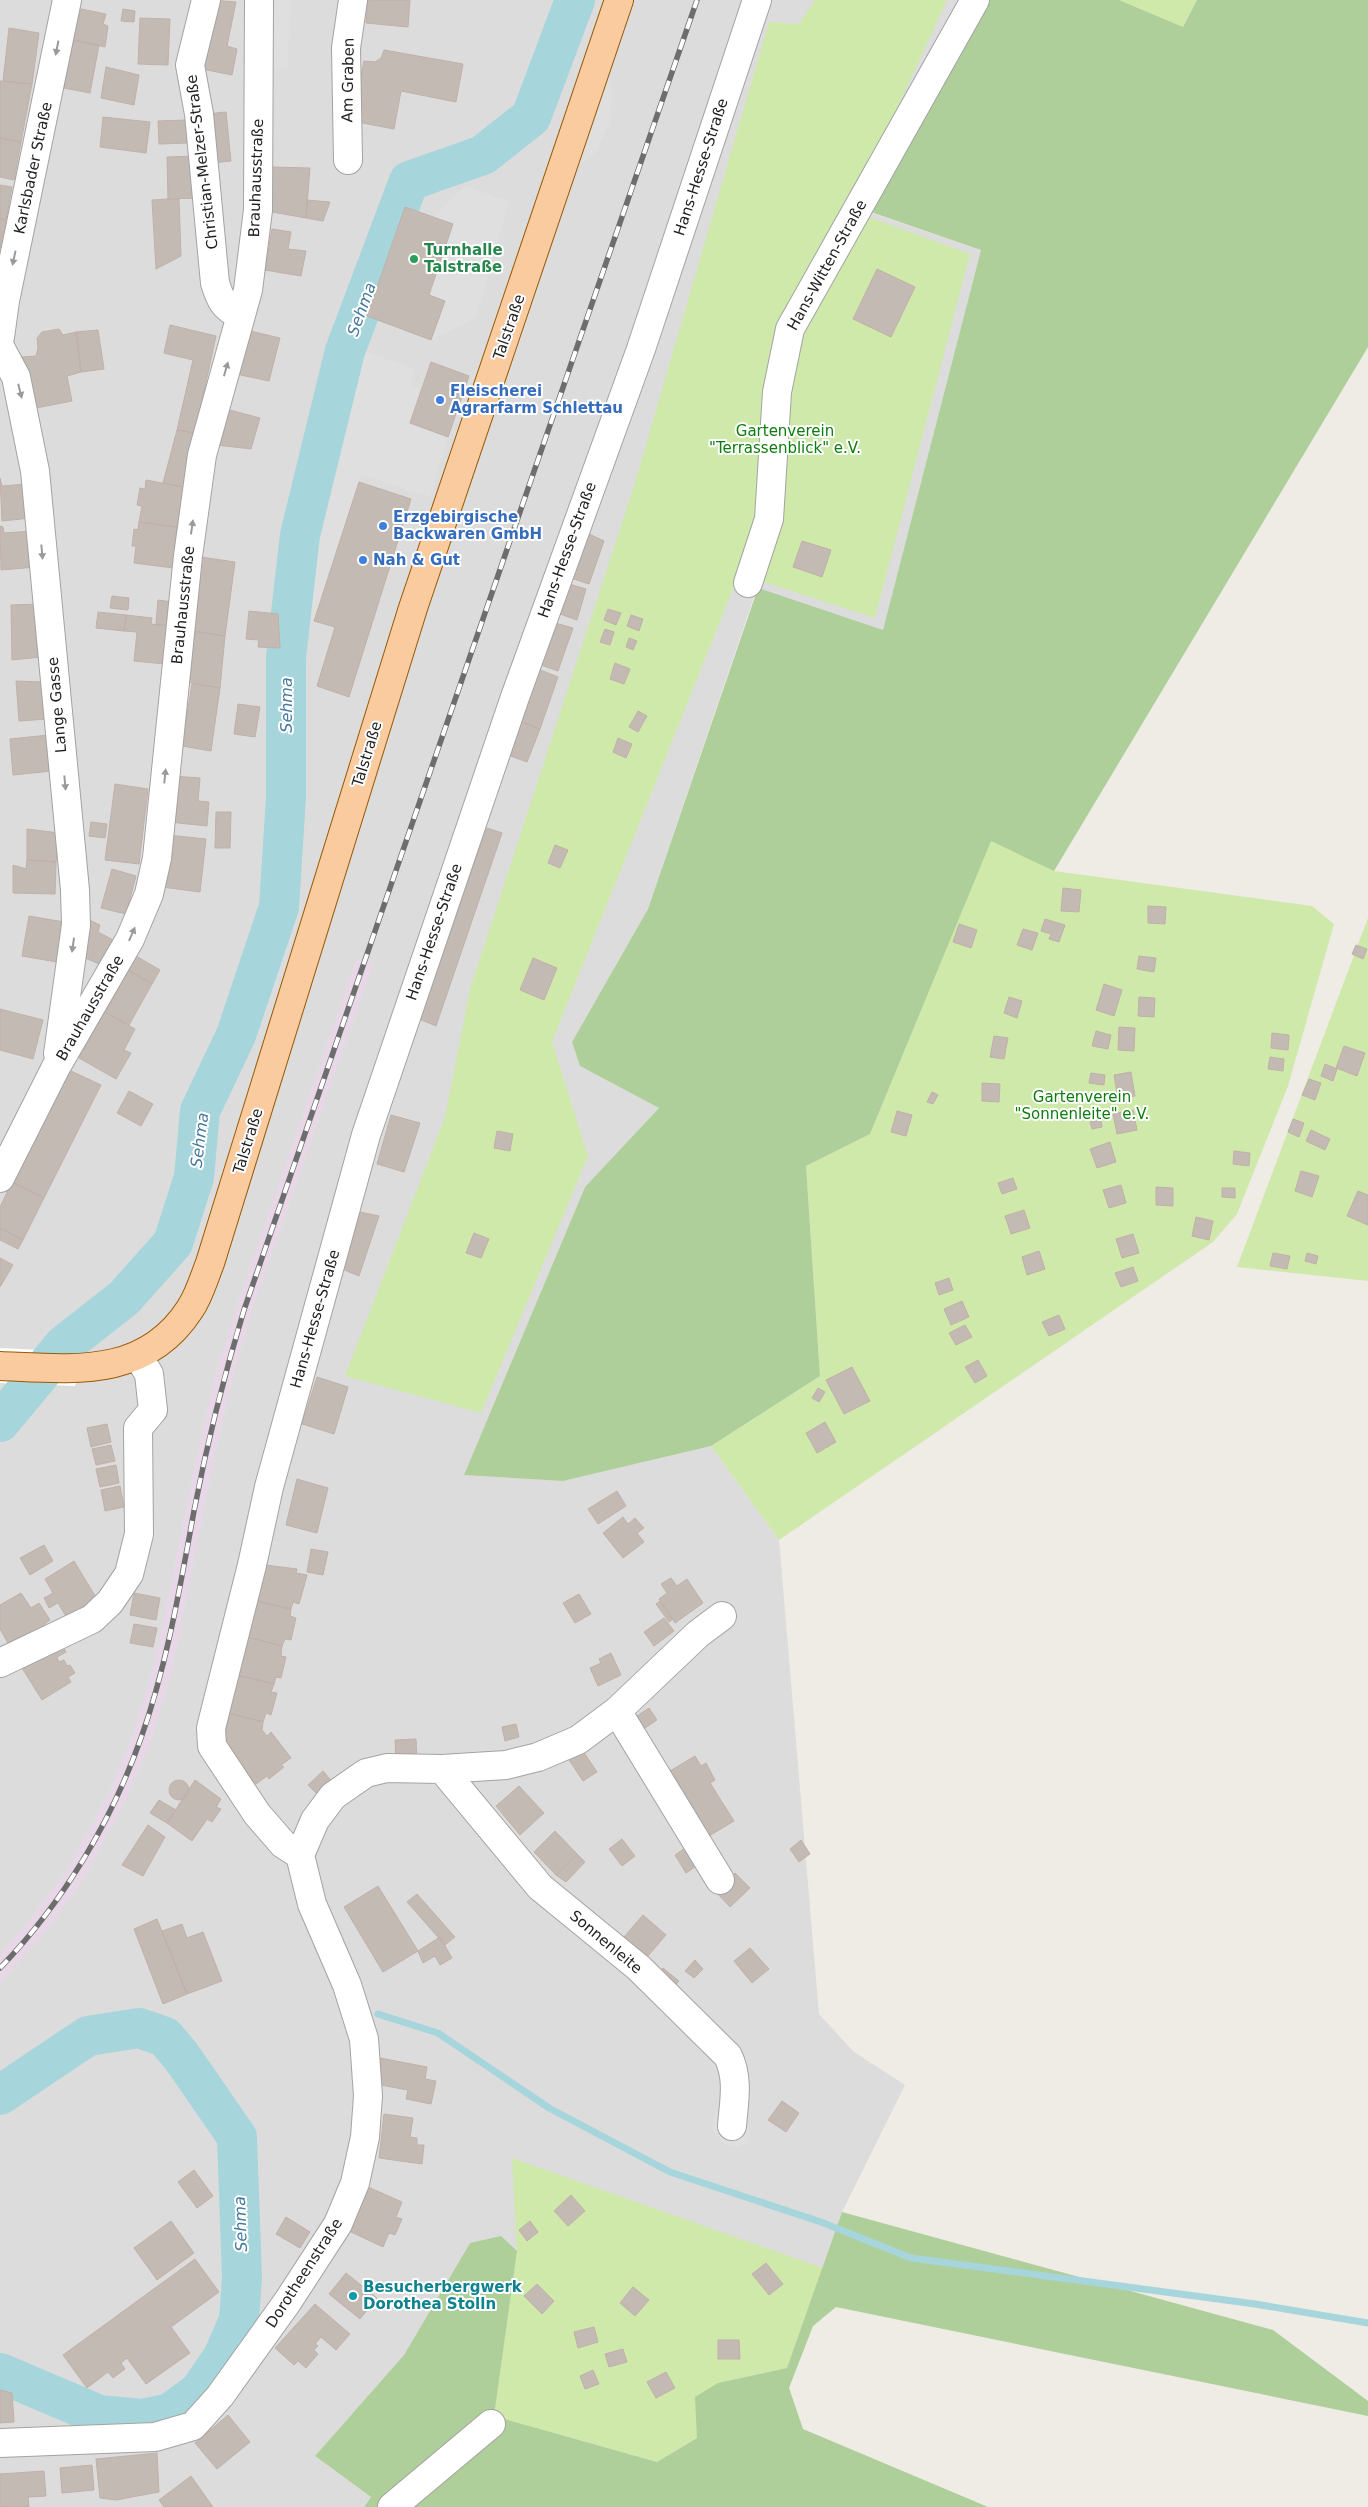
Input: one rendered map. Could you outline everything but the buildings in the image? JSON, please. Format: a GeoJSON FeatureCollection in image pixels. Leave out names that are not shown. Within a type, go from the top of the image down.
{"type":"FeatureCollection","features":[{"type":"Feature","properties":{"kind":"main road","name":"Talstraße"},"geometry":{"type":"LineString","coordinates":[[0,1366],[79,1370],[104,1366],[138,1356],[154,1348],[177,1328],[192,1308],[210,1263],[413,608],[620,0]]}},
{"type":"Feature","properties":{"kind":"street","name":"Karlsbader Straße"},"geometry":{"type":"LineString","coordinates":[[0,337],[3,301],[67,0]]}},
{"type":"Feature","properties":{"kind":"street","name":"Christian-Melzer-Straße"},"geometry":{"type":"LineString","coordinates":[[206,0],[190,64],[200,124],[215,283],[220,299],[230,311],[241,315]]}},
{"type":"Feature","properties":{"kind":"street","name":"Brauhausstraße"},"geometry":{"type":"LineString","coordinates":[[0,1178],[56,1067],[130,940],[148,894],[157,858],[188,556],[202,455],[248,290],[258,210],[259,0]]}},
{"type":"Feature","properties":{"kind":"street","name":"Am Graben"},"geometry":{"type":"LineString","coordinates":[[348,160],[346,48],[353,0]]}},
{"type":"Feature","properties":{"kind":"street","name":"Hans-Hesse-Straße"},"geometry":{"type":"LineString","coordinates":[[300,1855],[283,1844],[258,1814],[212,1746],[211,1728],[252,1565],[269,1487],[364,1144],[403,1020],[515,697],[641,349],[757,0]]}},
{"type":"Feature","properties":{"kind":"street","name":"Hans-Witten-Straße"},"geometry":{"type":"LineString","coordinates":[[748,583],[769,519],[777,392],[790,329],[974,0]]}},
{"type":"Feature","properties":{"kind":"street","name":"Lange Gasse"},"geometry":{"type":"LineString","coordinates":[[0,347],[16,377],[35,471],[75,890],[76,925],[56,1067]]}},
{"type":"Feature","properties":{"kind":"street"},"geometry":{"type":"LineString","coordinates":[[0,1663],[92,1619],[110,1602],[129,1574],[139,1534],[138,1428],[153,1410],[149,1374],[138,1356]]}},
{"type":"Feature","properties":{"kind":"street"},"geometry":{"type":"LineString","coordinates":[[300,1855],[315,1820],[333,1796],[355,1779],[366,1773],[386,1768],[442,1769],[506,1765],[538,1757],[578,1740],[618,1711],[698,1634],[722,1616]]}},
{"type":"Feature","properties":{"kind":"street"},"geometry":{"type":"LineString","coordinates":[[618,1711],[720,1880]]}},
{"type":"Feature","properties":{"kind":"street","name":"Sonnenleite"},"geometry":{"type":"LineString","coordinates":[[442,1769],[540,1887],[639,1968],[728,2056],[734,2068],[736,2080],[732,2126]]}},
{"type":"Feature","properties":{"kind":"street","name":"Dorotheenstraße"},"geometry":{"type":"LineString","coordinates":[[0,2443],[154,2437],[194,2426],[220,2396],[288,2301],[338,2224],[355,2183],[365,2137],[368,2096],[364,2039],[347,1985],[312,1904],[300,1855]]}},
{"type":"Feature","properties":{"kind":"street"},"geometry":{"type":"LineString","coordinates":[[392,2507],[491,2424]]}},
{"type":"Feature","properties":{"kind":"shaded area"},"geometry":{"type":"Polygon","coordinates":[[[0,0],[981,0],[866,211],[981,250],[883,631],[757,588],[648,909],[572,1042],[580,1066],[659,1108],[585,1187],[464,1475],[563,1481],[711,1446],[779,1540],[819,2014],[854,2052],[905,2085],[842,2212],[787,2368],[718,2383],[697,2438],[494,2416],[517,2251],[470,2243],[404,2355],[315,2456],[371,2497],[364,2507],[0,2507],[0,0]]]}},
{"type":"Feature","properties":{"kind":"shaded area"},"geometry":{"type":"Polygon","coordinates":[[[272,0],[291,0],[287,69],[268,68],[272,0]]]}},
{"type":"Feature","properties":{"kind":"shaded area"},"geometry":{"type":"Polygon","coordinates":[[[609,77],[613,96],[609,124],[596,152],[579,165],[609,77]]]}},
{"type":"Feature","properties":{"kind":"shaded area"},"geometry":{"type":"Polygon","coordinates":[[[466,186],[509,202],[476,318],[431,340],[445,301],[429,295],[453,224],[433,217],[466,186]]]}},
{"type":"Feature","properties":{"kind":"shaded area"},"geometry":{"type":"Polygon","coordinates":[[[362,350],[415,369],[410,384],[420,388],[409,423],[448,438],[430,497],[361,475],[314,621],[298,614],[302,537],[327,454],[362,350]]]}},
{"type":"Feature","properties":{"kind":"shaded area"},"geometry":{"type":"Polygon","coordinates":[[[357,957],[373,963],[251,1314],[234,1373],[214,1458],[173,1666],[150,1744],[123,1805],[84,1878],[51,1924],[0,1983],[0,1955],[36,1912],[68,1869],[107,1797],[132,1737],[155,1662],[197,1454],[217,1369],[357,957]]]}},
{"type":"Feature","properties":{"kind":"shaded area"},"geometry":{"type":"Polygon","coordinates":[[[719,2108],[746,2117],[750,2132],[747,2143],[736,2147],[724,2144],[713,2129],[713,2118],[719,2108]]]}},
{"type":"Feature","properties":{"kind":"green space","name":"Gartenverein \"Terrassenblick\" e.V."},"geometry":{"type":"Polygon","coordinates":[[[815,0],[947,0],[850,210],[970,254],[875,618],[739,574],[552,1042],[588,1156],[481,1413],[345,1376],[445,1117],[470,989],[633,489],[769,22],[799,24],[815,0]]]}},
{"type":"Feature","properties":{"kind":"green space"},"geometry":{"type":"Polygon","coordinates":[[[981,0],[1119,0],[1183,27],[1197,0],[1368,0],[1368,347],[1054,871],[991,841],[870,1134],[806,1166],[820,1376],[711,1446],[563,1481],[464,1475],[585,1187],[659,1108],[580,1066],[572,1042],[648,909],[758,588],[883,630],[981,250],[865,210],[981,0]]]}},
{"type":"Feature","properties":{"kind":"green space"},"geometry":{"type":"Polygon","coordinates":[[[1119,0],[1197,0],[1183,27],[1119,0]]]}},
{"type":"Feature","properties":{"kind":"green space","name":"Gartenverein \"Sonnenleite\" e.V."},"geometry":{"type":"Polygon","coordinates":[[[991,840],[1054,871],[1312,906],[1334,924],[1288,1086],[1237,1214],[1213,1242],[779,1540],[711,1446],[820,1376],[806,1166],[870,1134],[991,840]]]}},
{"type":"Feature","properties":{"kind":"green space"},"geometry":{"type":"Polygon","coordinates":[[[1368,918],[1368,1281],[1237,1267],[1368,918]]]}},
{"type":"Feature","properties":{"kind":"green space"},"geometry":{"type":"Polygon","coordinates":[[[512,2158],[823,2268],[787,2368],[718,2383],[697,2438],[657,2462],[494,2416],[517,2251],[512,2158]]]}},
{"type":"Feature","properties":{"kind":"green space"},"geometry":{"type":"Polygon","coordinates":[[[842,2212],[1273,2330],[1368,2401],[1368,2416],[836,2307],[813,2326],[789,2388],[803,2429],[988,2507],[364,2507],[371,2497],[315,2456],[404,2355],[470,2243],[501,2236],[517,2251],[494,2416],[657,2462],[697,2438],[695,2397],[718,2383],[787,2368],[842,2212]]]}},
{"type":"Feature","properties":{"kind":"pier"},"geometry":{"type":"Polygon","coordinates":[[[0,1348],[83,1352],[75,1386],[0,1383],[0,1348]]]}},
{"type":"Feature","properties":{"kind":"waterway","name":"Sehma"},"geometry":{"type":"LineString","coordinates":[[0,1422],[64,1345],[124,1298],[173,1243],[194,1177],[200,1111],[236,1035],[279,907],[286,797],[286,657],[300,535],[345,351],[409,181],[483,155],[531,117],[575,0]]}},
{"type":"Feature","properties":{"kind":"waterway"},"geometry":{"type":"LineString","coordinates":[[378,2014],[438,2033],[549,2108],[670,2172],[821,2222],[911,2258],[1255,2304],[1368,2323]]}},
{"type":"Feature","properties":{"kind":"waterway","name":"Sehma"},"geometry":{"type":"LineString","coordinates":[[0,2095],[88,2036],[139,2028],[165,2037],[181,2056],[237,2137],[242,2277],[239,2320],[223,2357],[199,2392],[170,2413],[142,2419],[99,2415],[0,2373]]}},
{"type":"Feature","properties":{"kind":"railway"},"geometry":{"type":"LineString","coordinates":[[0,1968],[44,1917],[82,1861],[115,1801],[141,1738],[166,1654],[204,1460],[244,1310],[697,0]]}},
{"type":"Feature","properties":{"kind":"place","name":"Turnhalle Talstraße"},"geometry":{"type":"Point","coordinates":[414,259]}},
{"type":"Feature","properties":{"kind":"place","name":"Fleischerei Agrarfarm Schlettau"},"geometry":{"type":"Point","coordinates":[440,400]}},
{"type":"Feature","properties":{"kind":"place","name":"Erzgebirgische Backwaren GmbH"},"geometry":{"type":"Point","coordinates":[383,526]}},
{"type":"Feature","properties":{"kind":"place","name":"Nah & Gut"},"geometry":{"type":"Point","coordinates":[363,560]}},
{"type":"Feature","properties":{"kind":"place","name":"Besucherbergwerk Dorothea Stolln"},"geometry":{"type":"Point","coordinates":[353,2296]}}]}
